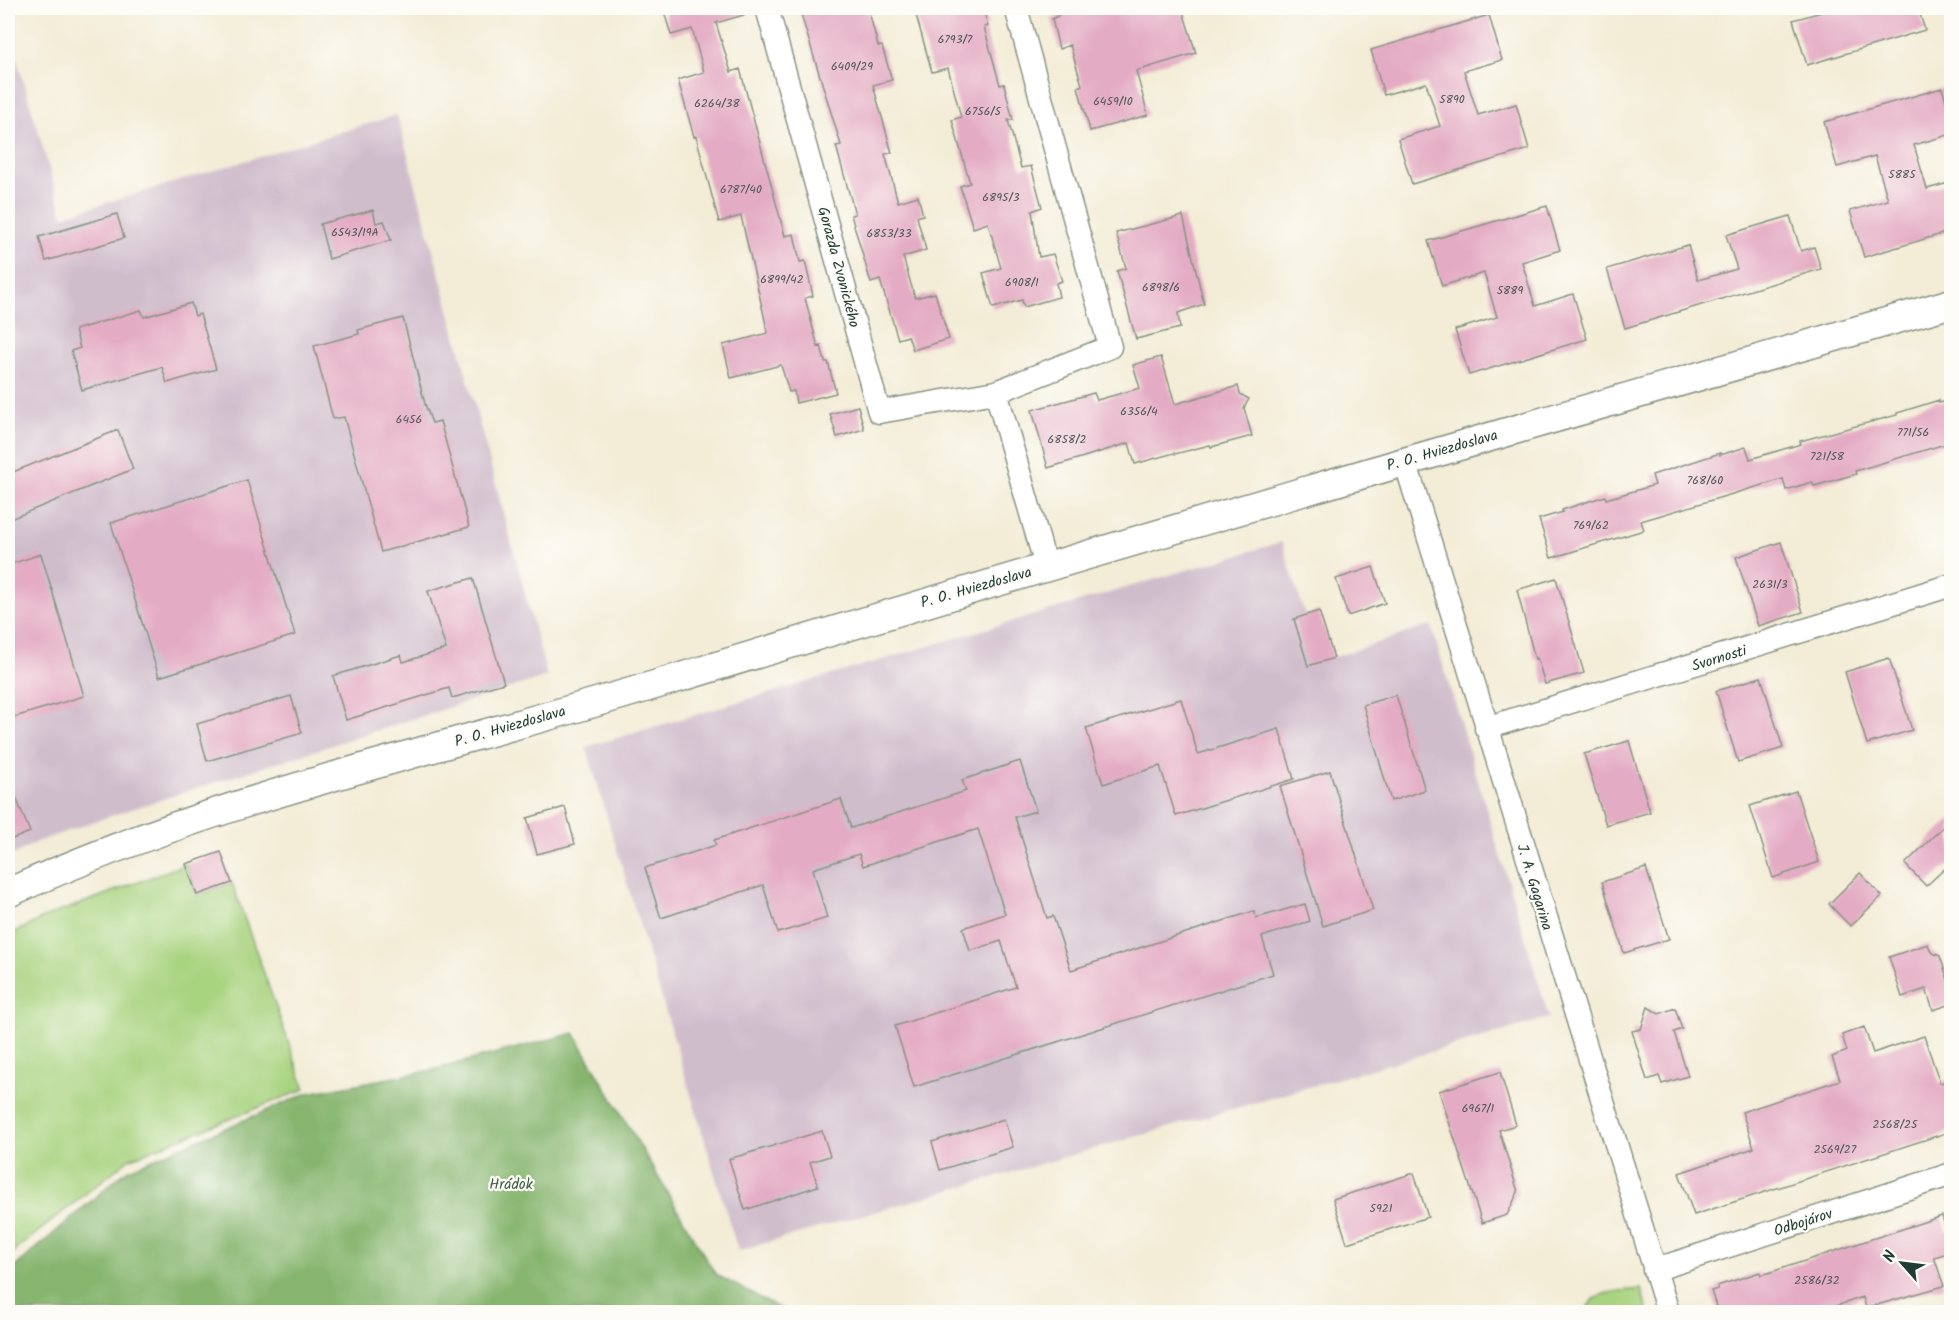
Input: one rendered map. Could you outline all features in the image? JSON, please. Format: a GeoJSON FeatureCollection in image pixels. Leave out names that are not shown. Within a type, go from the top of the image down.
{"type":"FeatureCollection","features":[{"type":"Feature","properties":{"kind":"street","name":"Gorazda Zvonického"},"geometry":{"type":"LineString","coordinates":[[767,8],[879,412],[996,392],[1110,347],[1016,8]]}},
{"type":"Feature","properties":{"kind":"street","name":"P. O. Hviezdoslava"},"geometry":{"type":"LineString","coordinates":[[8,893],[106,851],[279,793],[615,697],[1405,460],[1952,303]]}},
{"type":"Feature","properties":{"kind":"street"},"geometry":{"type":"LineString","coordinates":[[996,392],[1046,566]]}},
{"type":"Feature","properties":{"kind":"street","name":"J. A. Gagarina"},"geometry":{"type":"LineString","coordinates":[[1405,460],[1668,1312]]}},
{"type":"Feature","properties":{"kind":"street","name":"Svornosti"},"geometry":{"type":"LineString","coordinates":[[1486,728],[1952,585]]}},
{"type":"Feature","properties":{"kind":"street","name":"Odbojárov"},"geometry":{"type":"LineString","coordinates":[[1654,1270],[1952,1174]]}},
{"type":"Feature","properties":{"kind":"shaded area"},"geometry":{"type":"Polygon","coordinates":[[[8,29],[63,216],[397,115],[547,676],[107,817],[36,842],[8,858],[8,29]]]}},
{"type":"Feature","properties":{"kind":"shaded area"},"geometry":{"type":"Polygon","coordinates":[[[1282,542],[1305,615],[1293,619],[1308,666],[1431,625],[1549,1018],[738,1251],[586,747],[1282,542]]]}},
{"type":"Feature","properties":{"kind":"green space"},"geometry":{"type":"Polygon","coordinates":[[[186,864],[197,895],[232,883],[305,1089],[129,1159],[8,1256],[8,936],[43,918],[186,864]]]}},
{"type":"Feature","properties":{"kind":"green space","name":"Hrádok"},"geometry":{"type":"Polygon","coordinates":[[[574,1033],[715,1274],[786,1312],[8,1312],[8,1273],[127,1170],[308,1093],[433,1070],[574,1033]]]}},
{"type":"Feature","properties":{"kind":"green space"},"geometry":{"type":"Polygon","coordinates":[[[1641,1289],[1648,1312],[1586,1312],[1594,1299],[1601,1295],[1641,1289]]]}},
{"type":"Feature","properties":{"kind":"building"},"geometry":{"type":"Polygon","coordinates":[[[663,8],[746,8],[747,14],[716,23],[731,72],[740,69],[785,236],[794,234],[800,262],[805,261],[813,296],[805,298],[818,347],[821,346],[825,362],[828,362],[836,393],[796,403],[794,391],[789,392],[781,365],[731,378],[723,345],[768,333],[741,216],[719,222],[678,80],[704,72],[692,29],[671,35],[663,8]]]}},
{"type":"Feature","properties":{"kind":"building"},"geometry":{"type":"Polygon","coordinates":[[[799,8],[868,8],[878,46],[882,46],[892,80],[873,85],[892,153],[885,154],[898,202],[918,196],[923,215],[917,217],[926,250],[903,257],[915,298],[935,293],[949,339],[913,350],[908,336],[898,339],[880,280],[871,283],[851,215],[855,214],[836,146],[841,145],[799,8]]]}},
{"type":"Feature","properties":{"kind":"building"},"geometry":{"type":"Polygon","coordinates":[[[943,8],[983,8],[988,26],[984,27],[1000,85],[1004,84],[1013,120],[1008,120],[1021,168],[1031,166],[1042,207],[1032,211],[1039,257],[1053,254],[1062,281],[1056,283],[1059,297],[1024,307],[1022,300],[993,308],[983,273],[1001,268],[988,223],[973,228],[960,186],[970,183],[952,120],[961,117],[948,68],[932,72],[916,15],[943,8]]]}},
{"type":"Feature","properties":{"kind":"building"},"geometry":{"type":"Polygon","coordinates":[[[1055,8],[1182,8],[1196,53],[1136,71],[1148,115],[1090,131],[1078,87],[1082,85],[1070,45],[1059,49],[1052,19],[1058,16],[1055,8]]]}},
{"type":"Feature","properties":{"kind":"building"},"geometry":{"type":"Polygon","coordinates":[[[1836,8],[1918,8],[1925,30],[1807,65],[1793,20],[1836,8]]]}},
{"type":"Feature","properties":{"kind":"building"},"geometry":{"type":"Polygon","coordinates":[[[1489,15],[1502,60],[1464,71],[1478,115],[1516,104],[1529,149],[1412,184],[1398,139],[1440,126],[1426,83],[1384,95],[1371,50],[1489,15]]]}},
{"type":"Feature","properties":{"kind":"building"},"geometry":{"type":"Polygon","coordinates":[[[1942,88],[1952,120],[1952,134],[1914,145],[1927,189],[1952,182],[1952,231],[1864,257],[1850,211],[1888,200],[1875,156],[1837,167],[1824,122],[1942,88]]]}},
{"type":"Feature","properties":{"kind":"building"},"geometry":{"type":"Polygon","coordinates":[[[1547,206],[1560,250],[1522,262],[1535,306],[1573,294],[1587,339],[1469,375],[1455,330],[1497,317],[1484,273],[1442,286],[1428,241],[1547,206]]]}},
{"type":"Feature","properties":{"kind":"building"},"geometry":{"type":"Polygon","coordinates":[[[373,210],[376,223],[384,221],[391,240],[329,259],[320,224],[373,210]]]}},
{"type":"Feature","properties":{"kind":"building"},"geometry":{"type":"Polygon","coordinates":[[[117,214],[124,238],[46,261],[39,237],[117,214]]]}},
{"type":"Feature","properties":{"kind":"building"},"geometry":{"type":"Polygon","coordinates":[[[1183,216],[1204,304],[1178,313],[1180,328],[1136,339],[1117,271],[1126,268],[1116,233],[1183,216]]]}},
{"type":"Feature","properties":{"kind":"building"},"geometry":{"type":"Polygon","coordinates":[[[1790,216],[1801,251],[1814,247],[1821,269],[1625,328],[1607,269],[1688,245],[1698,280],[1737,269],[1726,235],[1790,216]]]}},
{"type":"Feature","properties":{"kind":"building"},"geometry":{"type":"Polygon","coordinates":[[[191,303],[195,316],[200,314],[216,369],[167,383],[162,367],[82,390],[71,351],[80,348],[75,330],[141,310],[144,317],[191,303]]]}},
{"type":"Feature","properties":{"kind":"building"},"geometry":{"type":"Polygon","coordinates":[[[403,318],[425,404],[432,423],[440,421],[469,527],[381,552],[344,417],[333,419],[314,346],[359,334],[358,330],[403,318]]]}},
{"type":"Feature","properties":{"kind":"building"},"geometry":{"type":"Polygon","coordinates":[[[1161,357],[1175,404],[1238,386],[1240,394],[1249,399],[1244,408],[1252,436],[1135,464],[1129,443],[1048,468],[1032,410],[1094,393],[1097,400],[1140,388],[1133,365],[1161,357]]]}},
{"type":"Feature","properties":{"kind":"building"},"geometry":{"type":"Polygon","coordinates":[[[1952,399],[1952,442],[1855,471],[1856,474],[1814,486],[1812,482],[1786,490],[1783,479],[1641,521],[1644,530],[1551,558],[1539,519],[1605,496],[1606,499],[1655,485],[1652,475],[1720,453],[1720,455],[1746,447],[1750,459],[1801,444],[1800,441],[1897,415],[1897,413],[1939,400],[1939,403],[1952,399]]]}},
{"type":"Feature","properties":{"kind":"building"},"geometry":{"type":"Polygon","coordinates":[[[858,406],[864,429],[837,437],[830,414],[858,406]]]}},
{"type":"Feature","properties":{"kind":"building"},"geometry":{"type":"Polygon","coordinates":[[[118,430],[133,469],[8,520],[8,474],[118,430]]]}},
{"type":"Feature","properties":{"kind":"building"},"geometry":{"type":"Polygon","coordinates":[[[247,480],[295,635],[159,677],[111,523],[247,480]]]}},
{"type":"Feature","properties":{"kind":"building"},"geometry":{"type":"Polygon","coordinates":[[[1781,542],[1803,612],[1758,626],[1736,557],[1781,542]]]}},
{"type":"Feature","properties":{"kind":"building"},"geometry":{"type":"Polygon","coordinates":[[[41,554],[84,696],[8,719],[8,565],[41,554]]]}},
{"type":"Feature","properties":{"kind":"building"},"geometry":{"type":"Polygon","coordinates":[[[1373,567],[1385,603],[1348,616],[1336,579],[1373,567]]]}},
{"type":"Feature","properties":{"kind":"building"},"geometry":{"type":"Polygon","coordinates":[[[473,578],[504,683],[452,698],[449,688],[346,720],[333,676],[401,655],[403,662],[446,649],[428,591],[473,578]]]}},
{"type":"Feature","properties":{"kind":"building"},"geometry":{"type":"Polygon","coordinates":[[[1556,578],[1584,673],[1545,684],[1537,658],[1535,659],[1517,590],[1556,578]]]}},
{"type":"Feature","properties":{"kind":"building"},"geometry":{"type":"Polygon","coordinates":[[[1319,611],[1334,658],[1308,666],[1294,619],[1319,611]]]}},
{"type":"Feature","properties":{"kind":"building"},"geometry":{"type":"Polygon","coordinates":[[[1889,658],[1912,730],[1867,744],[1845,672],[1889,658]]]}},
{"type":"Feature","properties":{"kind":"building"},"geometry":{"type":"Polygon","coordinates":[[[1761,677],[1783,748],[1738,762],[1716,691],[1761,677]]]}},
{"type":"Feature","properties":{"kind":"building"},"geometry":{"type":"Polygon","coordinates":[[[1396,695],[1425,790],[1391,801],[1363,705],[1396,695]]]}},
{"type":"Feature","properties":{"kind":"building"},"geometry":{"type":"Polygon","coordinates":[[[291,696],[302,733],[207,761],[197,724],[291,696]]]}},
{"type":"Feature","properties":{"kind":"building"},"geometry":{"type":"Polygon","coordinates":[[[1181,699],[1198,754],[1279,729],[1294,779],[1176,816],[1160,766],[1103,784],[1086,728],[1181,699]]]}},
{"type":"Feature","properties":{"kind":"building"},"geometry":{"type":"Polygon","coordinates":[[[1629,741],[1650,812],[1606,825],[1584,754],[1629,741]]]}},
{"type":"Feature","properties":{"kind":"building"},"geometry":{"type":"Polygon","coordinates":[[[1020,761],[1036,811],[1015,817],[1047,918],[1053,916],[1071,970],[1254,911],[1256,918],[1305,904],[1310,921],[1262,937],[1273,974],[914,1087],[895,1026],[1016,987],[1001,941],[970,951],[963,928],[1005,914],[978,829],[863,866],[859,854],[813,869],[827,918],[778,933],[763,885],[661,918],[645,868],[716,845],[714,840],[841,799],[851,828],[966,791],[962,780],[1020,761]]]}},
{"type":"Feature","properties":{"kind":"building"},"geometry":{"type":"Polygon","coordinates":[[[1330,771],[1373,910],[1323,926],[1280,786],[1330,771]]]}},
{"type":"Feature","properties":{"kind":"building"},"geometry":{"type":"Polygon","coordinates":[[[8,778],[30,832],[8,841],[8,778]]]}},
{"type":"Feature","properties":{"kind":"building"},"geometry":{"type":"Polygon","coordinates":[[[1796,791],[1819,862],[1773,878],[1750,806],[1796,791]]]}},
{"type":"Feature","properties":{"kind":"building"},"geometry":{"type":"Polygon","coordinates":[[[565,807],[575,844],[537,854],[527,818],[565,807]]]}},
{"type":"Feature","properties":{"kind":"building"},"geometry":{"type":"Polygon","coordinates":[[[1952,818],[1952,862],[1926,886],[1905,864],[1952,818]]]}},
{"type":"Feature","properties":{"kind":"building"},"geometry":{"type":"Polygon","coordinates":[[[221,852],[232,883],[197,895],[186,864],[221,852]]]}},
{"type":"Feature","properties":{"kind":"building"},"geometry":{"type":"Polygon","coordinates":[[[1646,868],[1669,939],[1624,953],[1602,882],[1646,868]]]}},
{"type":"Feature","properties":{"kind":"building"},"geometry":{"type":"Polygon","coordinates":[[[1860,873],[1882,896],[1850,926],[1829,904],[1860,873]]]}},
{"type":"Feature","properties":{"kind":"building"},"geometry":{"type":"Polygon","coordinates":[[[1928,944],[1931,952],[1940,956],[1952,992],[1952,1004],[1933,1010],[1926,989],[1902,997],[1889,957],[1928,944]]]}},
{"type":"Feature","properties":{"kind":"building"},"geometry":{"type":"Polygon","coordinates":[[[1648,1007],[1659,1014],[1675,1008],[1682,1029],[1674,1032],[1688,1076],[1662,1084],[1659,1076],[1647,1080],[1632,1031],[1641,1029],[1648,1007]]]}},
{"type":"Feature","properties":{"kind":"building"},"geometry":{"type":"Polygon","coordinates":[[[1864,1027],[1873,1053],[1924,1036],[1940,1083],[1952,1079],[1952,1131],[1694,1215],[1679,1173],[1754,1148],[1742,1112],[1840,1080],[1832,1057],[1847,1051],[1842,1035],[1864,1027]]]}},
{"type":"Feature","properties":{"kind":"building"},"geometry":{"type":"Polygon","coordinates":[[[1500,1072],[1516,1125],[1499,1130],[1518,1192],[1507,1215],[1482,1223],[1439,1091],[1500,1072]]]}},
{"type":"Feature","properties":{"kind":"building"},"geometry":{"type":"Polygon","coordinates":[[[1004,1119],[1013,1147],[940,1170],[932,1142],[1004,1119]]]}},
{"type":"Feature","properties":{"kind":"building"},"geometry":{"type":"Polygon","coordinates":[[[822,1131],[830,1156],[810,1162],[818,1186],[745,1210],[729,1159],[822,1131]]]}},
{"type":"Feature","properties":{"kind":"building"},"geometry":{"type":"Polygon","coordinates":[[[1414,1173],[1428,1217],[1347,1243],[1333,1199],[1414,1173]]]}},
{"type":"Feature","properties":{"kind":"building"},"geometry":{"type":"Polygon","coordinates":[[[1942,1216],[1947,1232],[1952,1230],[1952,1252],[1934,1257],[1944,1286],[1866,1308],[1863,1297],[1818,1312],[1718,1312],[1711,1291],[1718,1289],[1717,1286],[1760,1272],[1761,1275],[1768,1273],[1942,1216]]]}}]}
